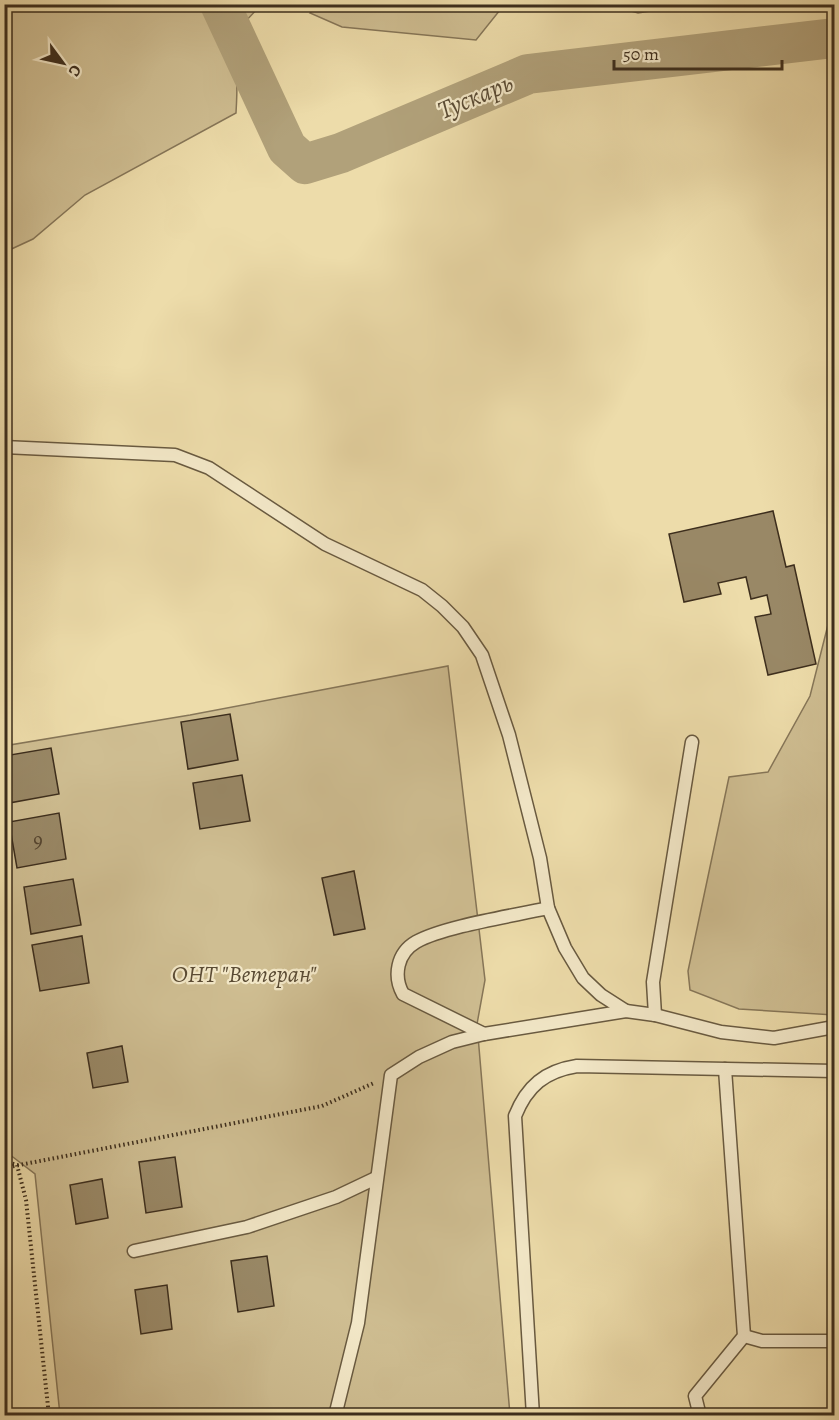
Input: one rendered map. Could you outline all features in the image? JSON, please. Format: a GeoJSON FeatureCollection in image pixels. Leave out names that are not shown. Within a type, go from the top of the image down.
{"type":"FeatureCollection","features":[{"type":"Feature","properties":{"kind":"lane"},"geometry":{"type":"LineString","coordinates":[[4,447],[175,455],[209,468],[325,544],[422,590],[442,606],[463,627],[482,655],[515,758],[540,858],[548,908],[565,948],[583,978],[600,996],[626,1011]]}},
{"type":"Feature","properties":{"kind":"lane"},"geometry":{"type":"LineString","coordinates":[[655,1015],[652,982],[692,742]]}},
{"type":"Feature","properties":{"kind":"lane"},"geometry":{"type":"LineString","coordinates":[[484,1034],[403,994],[396,983],[396,970],[404,954],[415,943],[437,934],[548,908]]}},
{"type":"Feature","properties":{"kind":"lane"},"geometry":{"type":"LineString","coordinates":[[335,1416],[358,1323],[376,1178],[392,1075],[419,1057],[452,1042],[484,1034],[626,1011],[655,1015],[721,1032],[774,1038],[834,1027]]}},
{"type":"Feature","properties":{"kind":"lane"},"geometry":{"type":"LineString","coordinates":[[533,1416],[515,1116],[523,1096],[538,1080],[557,1069],[577,1066],[834,1071]]}},
{"type":"Feature","properties":{"kind":"lane"},"geometry":{"type":"LineString","coordinates":[[699,1416],[695,1396],[744,1336],[725,1069]]}},
{"type":"Feature","properties":{"kind":"lane"},"geometry":{"type":"LineString","coordinates":[[134,1251],[247,1227],[336,1197],[376,1178]]}},
{"type":"Feature","properties":{"kind":"lane"},"geometry":{"type":"LineString","coordinates":[[744,1336],[762,1341],[834,1341]]}},
{"type":"Feature","properties":{"kind":"path"},"geometry":{"type":"LineString","coordinates":[[4,1168],[322,1106],[392,1075]]}},
{"type":"Feature","properties":{"kind":"path"},"geometry":{"type":"LineString","coordinates":[[4,1161],[17,1166]]}},
{"type":"Feature","properties":{"kind":"path"},"geometry":{"type":"LineString","coordinates":[[17,1166],[26,1200],[49,1416]]}},
{"type":"Feature","properties":{"kind":"green space"},"geometry":{"type":"Polygon","coordinates":[[[318,4],[504,5],[476,40],[342,27],[310,13],[318,4]]]}},
{"type":"Feature","properties":{"kind":"green space"},"geometry":{"type":"Polygon","coordinates":[[[4,5],[206,5],[224,32],[233,56],[237,81],[236,113],[85,195],[33,239],[5,252],[4,5]]]}},
{"type":"Feature","properties":{"kind":"green space"},"geometry":{"type":"Polygon","coordinates":[[[232,5],[261,5],[243,24],[232,5]]]}},
{"type":"Feature","properties":{"kind":"green space"},"geometry":{"type":"Polygon","coordinates":[[[611,5],[688,5],[638,13],[611,5]]]}},
{"type":"Feature","properties":{"kind":"green space"},"geometry":{"type":"Polygon","coordinates":[[[834,601],[834,1015],[739,1009],[690,990],[688,971],[729,777],[768,772],[810,696],[834,601]]]}},
{"type":"Feature","properties":{"kind":"green space","name":"ОНТ \"Ветеран\""},"geometry":{"type":"Polygon","coordinates":[[[448,666],[485,980],[477,1024],[510,1415],[60,1415],[35,1174],[5,1151],[4,746],[190,715],[448,666]]]}},
{"type":"Feature","properties":{"kind":"shaded area"},"geometry":{"type":"Polygon","coordinates":[[[206,5],[232,5],[243,24],[229,37],[206,5]]]}},
{"type":"Feature","properties":{"kind":"building"},"geometry":{"type":"Polygon","coordinates":[[[773,511],[786,567],[794,565],[816,664],[768,675],[755,617],[771,614],[767,595],[751,599],[746,577],[718,583],[721,594],[684,602],[669,534],[773,511]]]}},
{"type":"Feature","properties":{"kind":"building"},"geometry":{"type":"Polygon","coordinates":[[[230,714],[238,760],[188,769],[181,722],[230,714]]]}},
{"type":"Feature","properties":{"kind":"building"},"geometry":{"type":"Polygon","coordinates":[[[51,748],[59,794],[9,803],[4,756],[51,748]]]}},
{"type":"Feature","properties":{"kind":"building"},"geometry":{"type":"Polygon","coordinates":[[[242,775],[250,821],[200,829],[193,783],[242,775]]]}},
{"type":"Feature","properties":{"kind":"building"},"geometry":{"type":"Polygon","coordinates":[[[59,813],[66,859],[17,868],[9,822],[59,813]]]}},
{"type":"Feature","properties":{"kind":"building"},"geometry":{"type":"Polygon","coordinates":[[[354,871],[365,929],[334,935],[322,878],[354,871]]]}},
{"type":"Feature","properties":{"kind":"building"},"geometry":{"type":"Polygon","coordinates":[[[73,879],[81,925],[31,934],[24,887],[73,879]]]}},
{"type":"Feature","properties":{"kind":"building"},"geometry":{"type":"Polygon","coordinates":[[[82,936],[89,983],[40,991],[32,945],[82,936]]]}},
{"type":"Feature","properties":{"kind":"building"},"geometry":{"type":"Polygon","coordinates":[[[122,1046],[128,1082],[93,1088],[87,1053],[122,1046]]]}},
{"type":"Feature","properties":{"kind":"building"},"geometry":{"type":"Polygon","coordinates":[[[175,1157],[182,1207],[146,1213],[139,1162],[175,1157]]]}},
{"type":"Feature","properties":{"kind":"building"},"geometry":{"type":"Polygon","coordinates":[[[102,1179],[108,1218],[76,1224],[70,1185],[102,1179]]]}},
{"type":"Feature","properties":{"kind":"building"},"geometry":{"type":"Polygon","coordinates":[[[267,1256],[274,1306],[238,1312],[231,1261],[267,1256]]]}},
{"type":"Feature","properties":{"kind":"building"},"geometry":{"type":"Polygon","coordinates":[[[167,1285],[172,1329],[141,1334],[135,1290],[167,1285]]]}},
{"type":"Feature","properties":{"kind":"waterway","name":"Тускарь"},"geometry":{"type":"LineString","coordinates":[[220,4],[287,148],[305,164],[341,153],[528,74],[834,38]]}}]}
